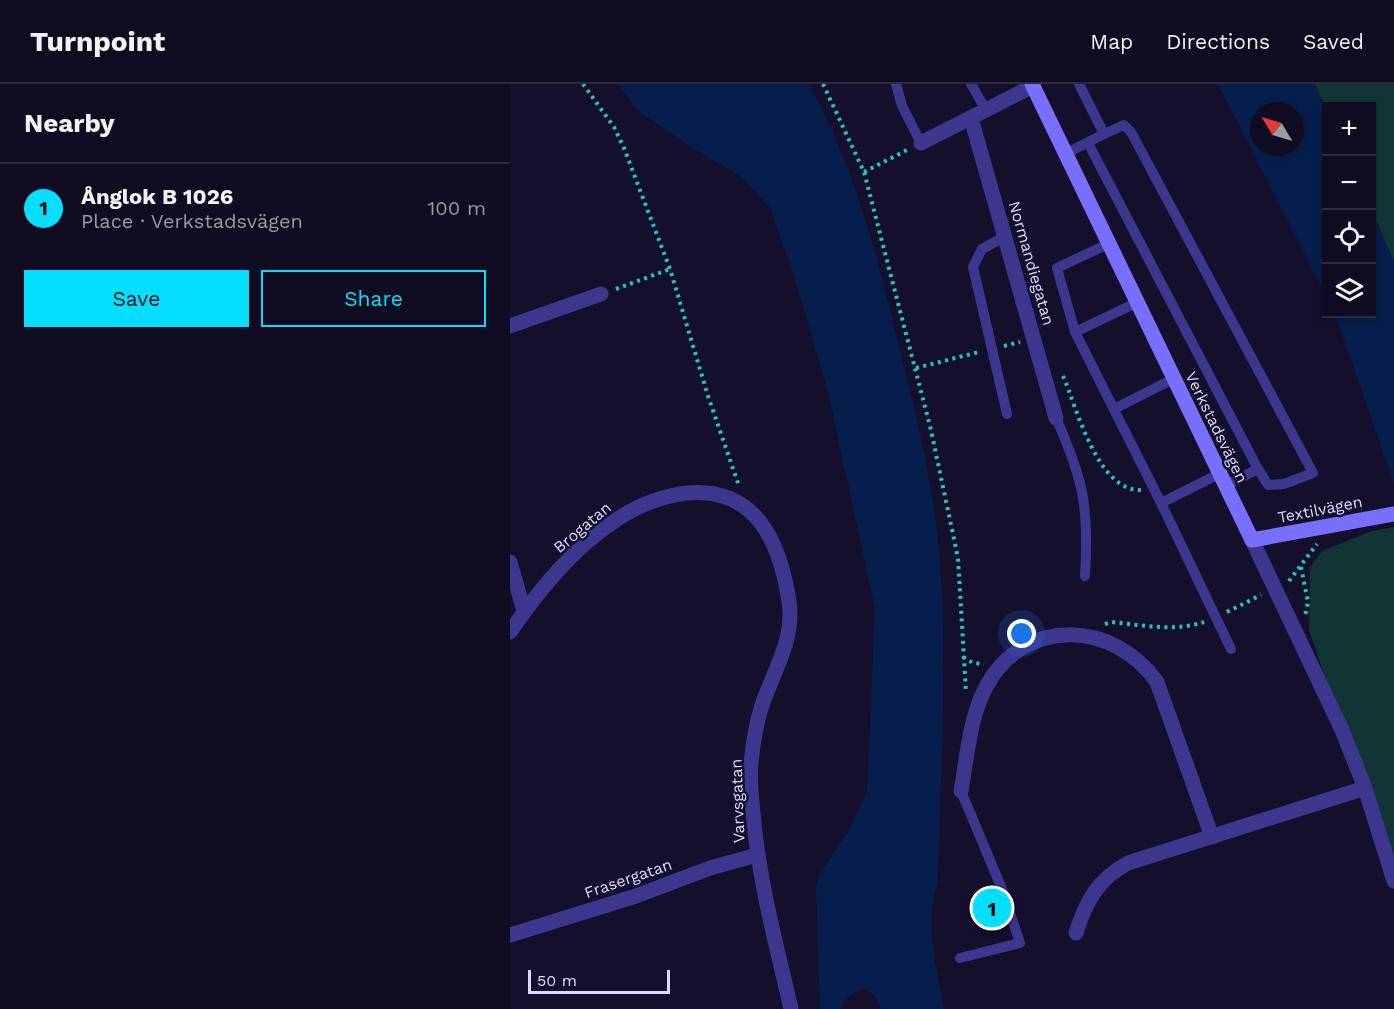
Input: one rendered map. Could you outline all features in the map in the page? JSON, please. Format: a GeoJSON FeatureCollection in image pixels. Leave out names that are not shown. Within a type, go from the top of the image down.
{"type":"FeatureCollection","features":[{"type":"Feature","properties":{"kind":"street"},"geometry":{"type":"LineString","coordinates":[[921,143],[1034,85]]}},
{"type":"Feature","properties":{"kind":"street","name":"Verkstadsvägen"},"geometry":{"type":"LineString","coordinates":[[1034,85],[1342,730],[1365,788],[1394,881]]}},
{"type":"Feature","properties":{"kind":"street","name":"Normandiegatan"},"geometry":{"type":"LineString","coordinates":[[971,118],[1056,418]]}},
{"type":"Feature","properties":{"kind":"street"},"geometry":{"type":"LineString","coordinates":[[510,326],[601,294]]}},
{"type":"Feature","properties":{"kind":"street","name":"Brogatan"},"geometry":{"type":"LineString","coordinates":[[510,632],[524,611],[581,547],[631,511],[673,495],[694,493],[711,493],[739,501]]}},
{"type":"Feature","properties":{"kind":"street","name":"Varvsgatan"},"geometry":{"type":"LineString","coordinates":[[739,501],[768,532],[777,553],[791,619],[789,634],[762,705],[751,767],[757,855],[791,1009]]}},
{"type":"Feature","properties":{"kind":"street","name":"Textilvägen"},"geometry":{"type":"LineString","coordinates":[[1252,540],[1394,514]]}},
{"type":"Feature","properties":{"kind":"street"},"geometry":{"type":"LineString","coordinates":[[510,562],[524,611]]}},
{"type":"Feature","properties":{"kind":"street"},"geometry":{"type":"LineString","coordinates":[[961,791],[983,692],[996,672],[1022,648],[1053,636],[1089,636],[1109,641],[1128,651],[1143,664],[1157,682],[1212,837]]}},
{"type":"Feature","properties":{"kind":"street"},"geometry":{"type":"LineString","coordinates":[[1076,933],[1091,895],[1107,876],[1117,869],[1365,788]]}},
{"type":"Feature","properties":{"kind":"street","name":"Frasergatan"},"geometry":{"type":"LineString","coordinates":[[510,935],[636,896],[710,868],[757,855]]}},
{"type":"Feature","properties":{"kind":"lane"},"geometry":{"type":"LineString","coordinates":[[896,84],[902,106],[921,143]]}},
{"type":"Feature","properties":{"kind":"lane"},"geometry":{"type":"LineString","coordinates":[[971,84],[986,110]]}},
{"type":"Feature","properties":{"kind":"lane"},"geometry":{"type":"LineString","coordinates":[[1078,84],[1104,134]]}},
{"type":"Feature","properties":{"kind":"lane"},"geometry":{"type":"LineString","coordinates":[[1065,154],[1124,124],[1131,132],[1313,473],[1284,484],[1268,485],[1088,143]]}},
{"type":"Feature","properties":{"kind":"lane"},"geometry":{"type":"LineString","coordinates":[[1005,236],[982,249],[973,267],[1007,414]]}},
{"type":"Feature","properties":{"kind":"lane"},"geometry":{"type":"LineString","coordinates":[[1108,244],[1057,268],[1075,332],[1153,486],[1231,649]]}},
{"type":"Feature","properties":{"kind":"lane"},"geometry":{"type":"LineString","coordinates":[[1075,332],[1137,303]]}},
{"type":"Feature","properties":{"kind":"lane"},"geometry":{"type":"LineString","coordinates":[[1114,409],[1173,379]]}},
{"type":"Feature","properties":{"kind":"lane"},"geometry":{"type":"LineString","coordinates":[[1056,418],[1079,473],[1086,500],[1088,528],[1085,576]]}},
{"type":"Feature","properties":{"kind":"lane"},"geometry":{"type":"LineString","coordinates":[[1161,503],[1258,469]]}},
{"type":"Feature","properties":{"kind":"lane"},"geometry":{"type":"LineString","coordinates":[[960,958],[1020,943],[1002,889],[961,791]]}},
{"type":"Feature","properties":{"kind":"path"},"geometry":{"type":"LineString","coordinates":[[583,84],[614,127],[624,148],[670,269],[708,396],[734,467],[739,501]]}},
{"type":"Feature","properties":{"kind":"path"},"geometry":{"type":"LineString","coordinates":[[823,84],[864,172],[916,368],[958,558],[963,605],[963,676],[968,698],[977,713]]}},
{"type":"Feature","properties":{"kind":"path"},"geometry":{"type":"LineString","coordinates":[[864,172],[921,143]]}},
{"type":"Feature","properties":{"kind":"path"},"geometry":{"type":"LineString","coordinates":[[601,294],[670,269]]}},
{"type":"Feature","properties":{"kind":"path"},"geometry":{"type":"LineString","coordinates":[[916,368],[1035,338]]}},
{"type":"Feature","properties":{"kind":"path"},"geometry":{"type":"LineString","coordinates":[[1062,373],[1080,423],[1100,462],[1116,479],[1130,489],[1143,490],[1153,486]]}},
{"type":"Feature","properties":{"kind":"path"},"geometry":{"type":"LineString","coordinates":[[1299,641],[1308,602],[1301,567]]}},
{"type":"Feature","properties":{"kind":"path"},"geometry":{"type":"LineString","coordinates":[[1089,636],[1096,627],[1111,622],[1180,627],[1216,617]]}},
{"type":"Feature","properties":{"kind":"green space"},"geometry":{"type":"Polygon","coordinates":[[[1315,84],[1394,84],[1394,262],[1376,220],[1376,102],[1323,102],[1315,84]]]}},
{"type":"Feature","properties":{"kind":"green space"},"geometry":{"type":"Polygon","coordinates":[[[1394,527],[1394,879],[1309,630],[1310,568],[1322,551],[1372,531],[1394,527]]]}},
{"type":"Feature","properties":{"kind":"water"},"geometry":{"type":"Polygon","coordinates":[[[618,84],[809,84],[826,116],[865,218],[915,413],[932,495],[939,550],[943,616],[942,730],[938,882],[931,929],[944,1009],[881,1009],[874,995],[865,989],[850,996],[841,1009],[820,1009],[816,884],[822,870],[850,828],[867,791],[875,609],[828,392],[792,269],[770,208],[742,177],[686,144],[637,110],[618,84]]]}},
{"type":"Feature","properties":{"kind":"water"},"geometry":{"type":"Polygon","coordinates":[[[1218,84],[1315,84],[1323,102],[1322,288],[1255,156],[1304,156],[1304,102],[1250,102],[1250,147],[1218,84]]]}},
{"type":"Feature","properties":{"kind":"water"},"geometry":{"type":"Polygon","coordinates":[[[1376,220],[1394,262],[1394,483],[1336,318],[1376,318],[1376,220]]]}},
{"type":"Feature","properties":{"kind":"place","name":"Ånglok B 1026"},"geometry":{"type":"Point","coordinates":[992,908]}}]}
